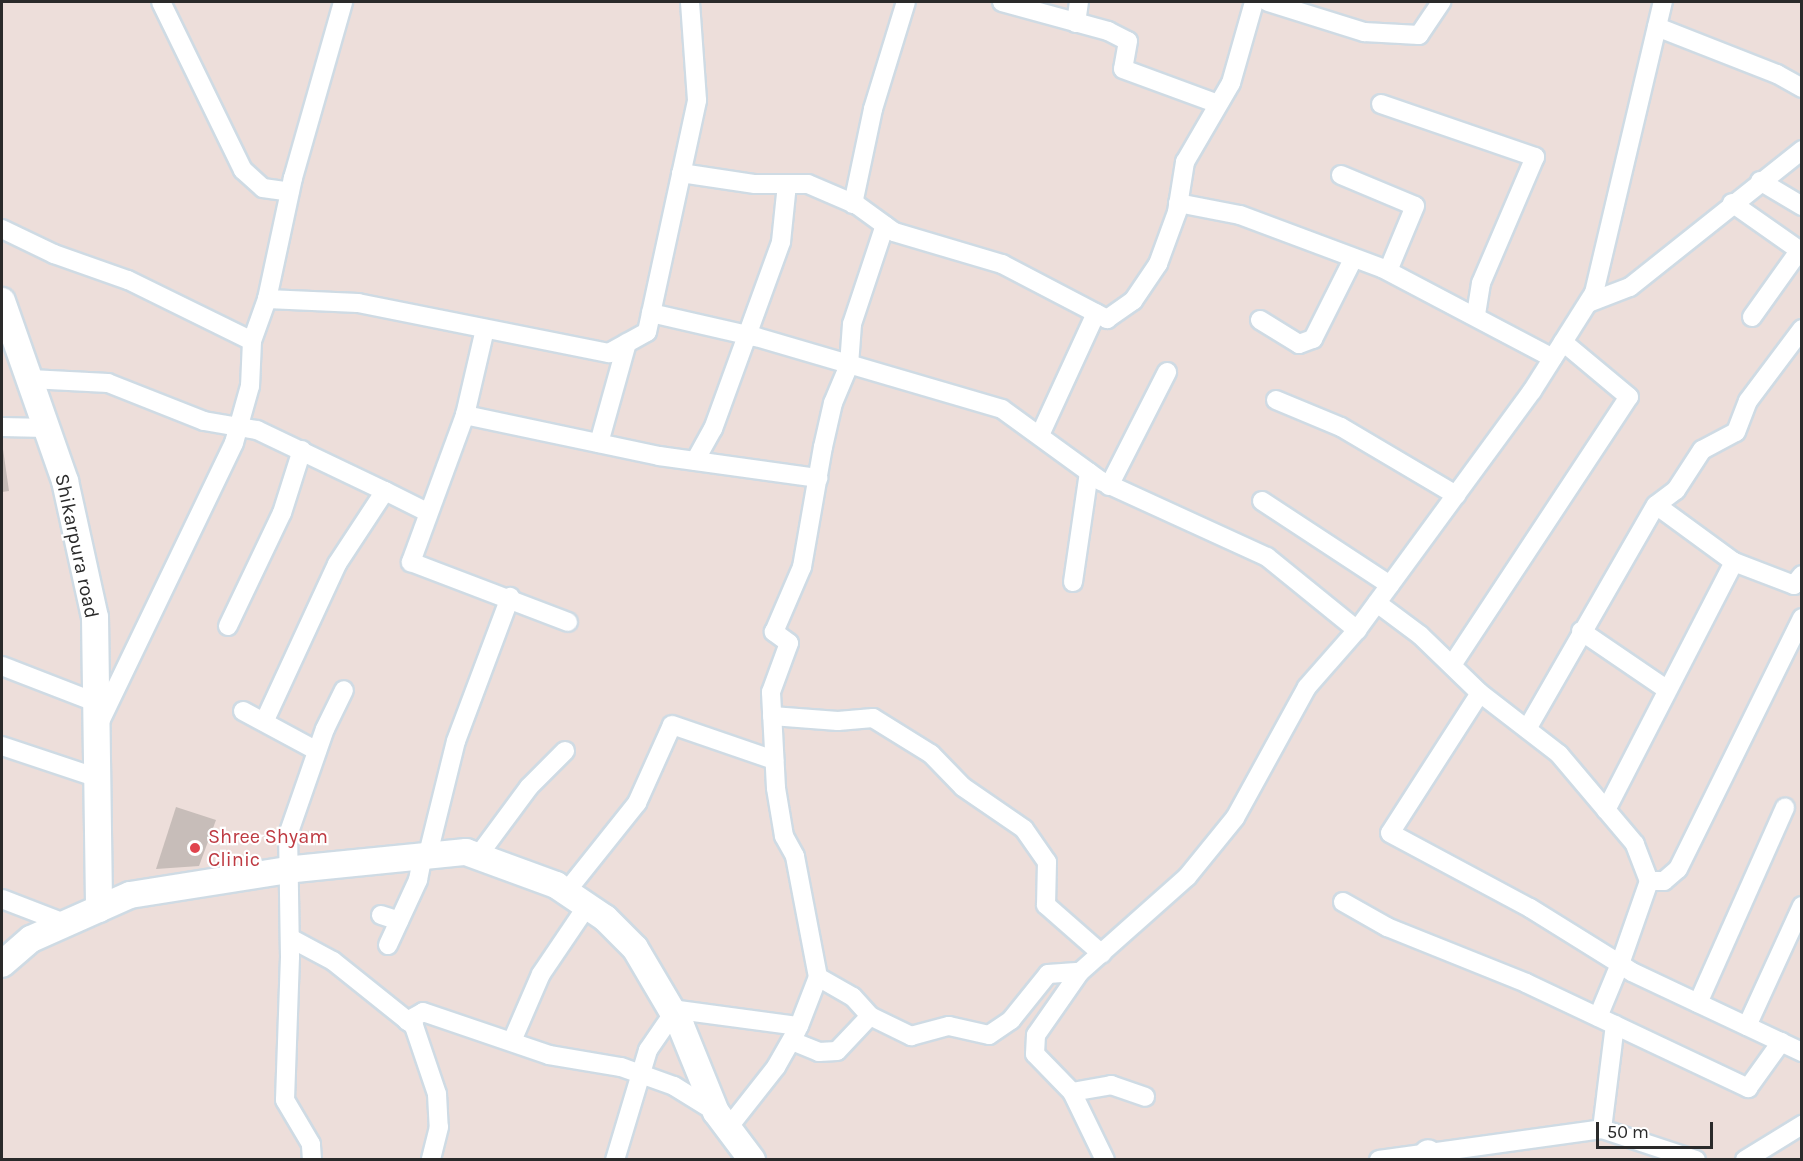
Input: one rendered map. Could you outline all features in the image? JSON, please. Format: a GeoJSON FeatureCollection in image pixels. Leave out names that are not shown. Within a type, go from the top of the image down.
{"type":"FeatureCollection","features":[{"type":"Feature","properties":{"kind":"street"},"geometry":{"type":"LineString","coordinates":[[161,2],[243,170],[263,188],[290,192]]}},
{"type":"Feature","properties":{"kind":"street"},"geometry":{"type":"LineString","coordinates":[[95,730],[238,427],[250,386],[252,341],[267,299],[290,192],[343,2]]}},
{"type":"Feature","properties":{"kind":"street"},"geometry":{"type":"LineString","coordinates":[[267,299],[358,303],[609,353],[647,332],[697,100],[690,2]]}},
{"type":"Feature","properties":{"kind":"street"},"geometry":{"type":"LineString","coordinates":[[853,204],[873,109],[906,2]]}},
{"type":"Feature","properties":{"kind":"street"},"geometry":{"type":"LineString","coordinates":[[1003,2],[1077,23],[1128,41],[1123,69],[1218,104]]}},
{"type":"Feature","properties":{"kind":"street"},"geometry":{"type":"LineString","coordinates":[[1077,23],[1079,2]]}},
{"type":"Feature","properties":{"kind":"street"},"geometry":{"type":"LineString","coordinates":[[681,173],[787,184],[808,184],[853,204],[885,225],[1002,264],[1107,319],[1133,301],[1158,264],[1178,202],[1185,162],[1231,83],[1254,2]]}},
{"type":"Feature","properties":{"kind":"street"},"geometry":{"type":"LineString","coordinates":[[1268,2],[1364,32],[1419,35],[1441,2]]}},
{"type":"Feature","properties":{"kind":"street"},"geometry":{"type":"LineString","coordinates":[[1105,1160],[1072,1092],[1035,1054],[1036,1035],[1080,972],[1187,877],[1235,818],[1307,687],[1357,630],[1377,603],[1553,358],[1588,303],[1663,2]]}},
{"type":"Feature","properties":{"kind":"street"},"geometry":{"type":"LineString","coordinates":[[1657,27],[1777,74],[1802,88]]}},
{"type":"Feature","properties":{"kind":"street"},"geometry":{"type":"LineString","coordinates":[[1381,104],[1535,157],[1481,283],[1476,313]]}},
{"type":"Feature","properties":{"kind":"street"},"geometry":{"type":"LineString","coordinates":[[1588,303],[1630,287],[1732,203],[1802,150]]}},
{"type":"Feature","properties":{"kind":"street"},"geometry":{"type":"LineString","coordinates":[[1341,175],[1415,206],[1388,271]]}},
{"type":"Feature","properties":{"kind":"street"},"geometry":{"type":"LineString","coordinates":[[1760,181],[1802,206]]}},
{"type":"Feature","properties":{"kind":"street"},"geometry":{"type":"LineString","coordinates":[[695,461],[713,429],[750,336],[781,242],[787,184]]}},
{"type":"Feature","properties":{"kind":"street"},"geometry":{"type":"LineString","coordinates":[[1178,202],[1239,215],[1353,260],[1388,271],[1476,313],[1553,358]]}},
{"type":"Feature","properties":{"kind":"street"},"geometry":{"type":"LineString","coordinates":[[1732,203],[1800,251],[1752,317]]}},
{"type":"Feature","properties":{"kind":"street"},"geometry":{"type":"LineString","coordinates":[[722,1120],[796,1034],[818,977],[795,856],[784,836],[774,760],[772,716],[775,676],[789,643],[774,632],[802,567],[833,403],[849,365],[852,324],[885,225]]}},
{"type":"Feature","properties":{"kind":"street"},"geometry":{"type":"LineString","coordinates":[[2,229],[54,254],[128,280],[252,341]]}},
{"type":"Feature","properties":{"kind":"street"},"geometry":{"type":"LineString","coordinates":[[1260,320],[1299,345],[1313,339],[1353,260]]}},
{"type":"Feature","properties":{"kind":"street","name":"Shikarpura road"},"geometry":{"type":"LineString","coordinates":[[2,301],[65,481],[95,617],[95,777],[99,909]]}},
{"type":"Feature","properties":{"kind":"street"},"geometry":{"type":"LineString","coordinates":[[651,313],[750,336],[1002,409],[1109,486],[1254,549],[1357,630]]}},
{"type":"Feature","properties":{"kind":"street"},"geometry":{"type":"LineString","coordinates":[[1040,435],[1096,313]]}},
{"type":"Feature","properties":{"kind":"street"},"geometry":{"type":"LineString","coordinates":[[485,329],[465,415],[427,512],[411,562],[510,597],[568,622]]}},
{"type":"Feature","properties":{"kind":"street"},"geometry":{"type":"LineString","coordinates":[[1527,729],[1581,631],[1656,505],[1676,490],[1702,450],[1736,432],[1748,401],[1802,329]]}},
{"type":"Feature","properties":{"kind":"street"},"geometry":{"type":"LineString","coordinates":[[1452,665],[1558,497],[1629,398],[1563,342]]}},
{"type":"Feature","properties":{"kind":"street"},"geometry":{"type":"LineString","coordinates":[[599,443],[627,343]]}},
{"type":"Feature","properties":{"kind":"street"},"geometry":{"type":"LineString","coordinates":[[1109,486],[1167,372]]}},
{"type":"Feature","properties":{"kind":"street"},"geometry":{"type":"LineString","coordinates":[[30,379],[108,383],[204,421],[257,430],[427,512]]}},
{"type":"Feature","properties":{"kind":"street"},"geometry":{"type":"LineString","coordinates":[[1276,400],[1341,427],[1456,495]]}},
{"type":"Feature","properties":{"kind":"street"},"geometry":{"type":"LineString","coordinates":[[465,415],[695,461],[818,478]]}},
{"type":"Feature","properties":{"kind":"street"},"geometry":{"type":"LineString","coordinates":[[2,427],[47,428]]}},
{"type":"Feature","properties":{"kind":"street"},"geometry":{"type":"LineString","coordinates":[[228,626],[282,513],[302,450]]}},
{"type":"Feature","properties":{"kind":"street"},"geometry":{"type":"LineString","coordinates":[[1073,582],[1089,472]]}},
{"type":"Feature","properties":{"kind":"street"},"geometry":{"type":"LineString","coordinates":[[265,720],[337,564],[385,490]]}},
{"type":"Feature","properties":{"kind":"street"},"geometry":{"type":"LineString","coordinates":[[1262,501],[1390,585]]}},
{"type":"Feature","properties":{"kind":"street"},"geometry":{"type":"LineString","coordinates":[[1649,881],[1664,881],[1678,869],[1802,616],[1798,580],[1734,562],[1656,505]]}},
{"type":"Feature","properties":{"kind":"street"},"geometry":{"type":"LineString","coordinates":[[1606,810],[1666,689],[1734,562]]}},
{"type":"Feature","properties":{"kind":"street"},"geometry":{"type":"LineString","coordinates":[[388,945],[390,918],[418,880],[456,741],[510,597]]}},
{"type":"Feature","properties":{"kind":"street"},"geometry":{"type":"LineString","coordinates":[[1377,603],[1452,665],[1480,693],[1559,754],[1635,844],[1649,881],[1620,964],[1598,1017]]}},
{"type":"Feature","properties":{"kind":"street"},"geometry":{"type":"LineString","coordinates":[[1581,631],[1666,689]]}},
{"type":"Feature","properties":{"kind":"street"},"geometry":{"type":"LineString","coordinates":[[2,666],[95,702]]}},
{"type":"Feature","properties":{"kind":"street"},"geometry":{"type":"LineString","coordinates":[[312,1160],[311,1144],[285,1100],[290,938],[286,870],[288,835],[317,751],[344,690]]}},
{"type":"Feature","properties":{"kind":"street"},"geometry":{"type":"LineString","coordinates":[[1480,693],[1390,833],[1530,908],[1620,964],[1802,1052]]}},
{"type":"Feature","properties":{"kind":"street"},"geometry":{"type":"LineString","coordinates":[[243,711],[265,720],[317,751]]}},
{"type":"Feature","properties":{"kind":"street"},"geometry":{"type":"LineString","coordinates":[[772,716],[838,721],[873,718],[931,754],[963,786],[1024,829],[1047,862],[1046,905],[1102,954]]}},
{"type":"Feature","properties":{"kind":"street"},"geometry":{"type":"LineString","coordinates":[[512,1041],[577,899],[637,803],[672,725],[774,760]]}},
{"type":"Feature","properties":{"kind":"street"},"geometry":{"type":"LineString","coordinates":[[2,746],[95,777]]}},
{"type":"Feature","properties":{"kind":"street"},"geometry":{"type":"LineString","coordinates":[[478,856],[529,787],[565,751]]}},
{"type":"Feature","properties":{"kind":"street"},"geometry":{"type":"LineString","coordinates":[[1698,1003],[1785,808]]}},
{"type":"Feature","properties":{"kind":"street"},"geometry":{"type":"LineString","coordinates":[[2,963],[31,939],[130,895],[286,870],[426,854],[466,852],[577,899],[635,948],[672,1010],[722,1120],[752,1160]]}},
{"type":"Feature","properties":{"kind":"street"},"geometry":{"type":"LineString","coordinates":[[2,899],[67,924]]}},
{"type":"Feature","properties":{"kind":"street"},"geometry":{"type":"LineString","coordinates":[[1343,902],[1387,927],[1598,1017],[1748,1088],[1781,1042]]}},
{"type":"Feature","properties":{"kind":"street"},"geometry":{"type":"LineString","coordinates":[[1747,1026],[1802,906]]}},
{"type":"Feature","properties":{"kind":"street"},"geometry":{"type":"LineString","coordinates":[[290,938],[333,961],[407,1021],[417,1035],[437,1094],[439,1127],[431,1160]]}},
{"type":"Feature","properties":{"kind":"street"},"geometry":{"type":"LineString","coordinates":[[818,977],[853,997],[870,1016],[911,1036],[949,1026],[989,1035],[1011,1020],[1048,974],[1080,972]]}},
{"type":"Feature","properties":{"kind":"street"},"geometry":{"type":"LineString","coordinates":[[672,1010],[796,1034],[819,1053],[837,1051],[870,1016]]}},
{"type":"Feature","properties":{"kind":"street"},"geometry":{"type":"LineString","coordinates":[[615,1160],[654,1035],[672,1010]]}},
{"type":"Feature","properties":{"kind":"street"},"geometry":{"type":"LineString","coordinates":[[407,1021],[423,1012],[549,1055],[643,1076],[674,1086],[722,1120]]}},
{"type":"Feature","properties":{"kind":"street"},"geometry":{"type":"LineString","coordinates":[[1602,1129],[1615,1025]]}},
{"type":"Feature","properties":{"kind":"street"},"geometry":{"type":"LineString","coordinates":[[1072,1092],[1110,1085],[1145,1096]]}},
{"type":"Feature","properties":{"kind":"street"},"geometry":{"type":"LineString","coordinates":[[1745,1160],[1802,1125]]}},
{"type":"Feature","properties":{"kind":"street"},"geometry":{"type":"LineString","coordinates":[[1380,1160],[1427,1156],[1602,1129],[1696,1160]]}},
{"type":"Feature","properties":{"kind":"building"},"geometry":{"type":"Polygon","coordinates":[[[3,449],[9,491],[2,492],[3,449]]]}},
{"type":"Feature","properties":{"kind":"building"},"geometry":{"type":"Polygon","coordinates":[[[176,807],[216,820],[199,866],[156,869],[176,807]]]}},
{"type":"Feature","properties":{"kind":"place","name":"Shree Shyam Clinic"},"geometry":{"type":"Point","coordinates":[195,848]}}]}
